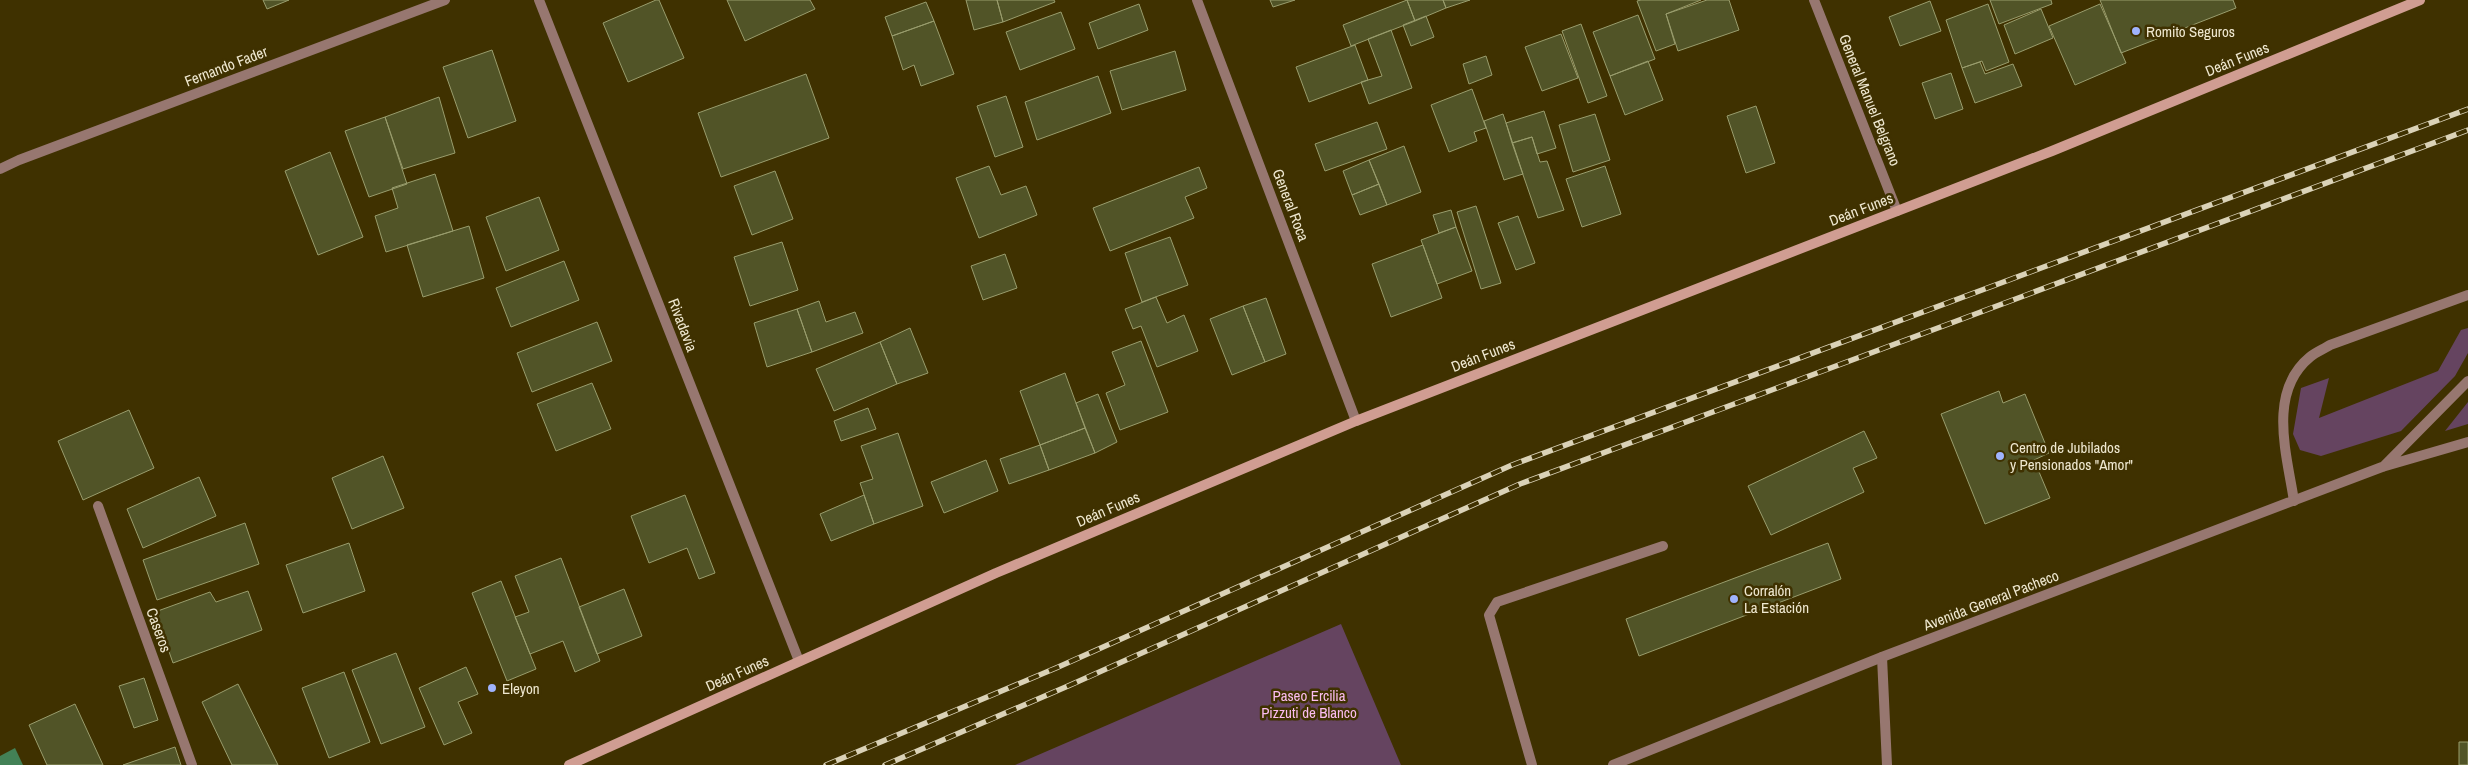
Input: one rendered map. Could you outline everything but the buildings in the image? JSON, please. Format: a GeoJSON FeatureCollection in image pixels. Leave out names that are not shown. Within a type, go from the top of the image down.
{"type":"FeatureCollection","features":[{"type":"Feature","properties":{"kind":"main road","name":"Deán Funes"},"geometry":{"type":"LineString","coordinates":[[569,765],[996,573],[1356,421],[2052,151],[2420,0]]}},
{"type":"Feature","properties":{"kind":"street","name":"Fernando Fader"},"geometry":{"type":"LineString","coordinates":[[0,169],[19,160],[445,0]]}},
{"type":"Feature","properties":{"kind":"street","name":"Rivadavia"},"geometry":{"type":"LineString","coordinates":[[539,0],[799,661]]}},
{"type":"Feature","properties":{"kind":"street","name":"General Roca"},"geometry":{"type":"LineString","coordinates":[[1197,0],[1356,421]]}},
{"type":"Feature","properties":{"kind":"street","name":"General Manuel Belgrano"},"geometry":{"type":"LineString","coordinates":[[1814,0],[1897,211]]}},
{"type":"Feature","properties":{"kind":"street","name":"Fernando Fader"},"geometry":{"type":"LineString","coordinates":[[0,163],[19,160]]}},
{"type":"Feature","properties":{"kind":"street"},"geometry":{"type":"LineString","coordinates":[[2294,501],[2283,430],[2283,403],[2293,378],[2309,357],[2330,345],[2468,295]]}},
{"type":"Feature","properties":{"kind":"street","name":"Avenida General Pacheco"},"geometry":{"type":"LineString","coordinates":[[2382,467],[2468,381]]}},
{"type":"Feature","properties":{"kind":"street","name":"Avenida General Pacheco"},"geometry":{"type":"LineString","coordinates":[[1613,765],[1882,657],[2382,467],[2468,442]]}},
{"type":"Feature","properties":{"kind":"street","name":"Caseros"},"geometry":{"type":"LineString","coordinates":[[98,506],[192,765]]}},
{"type":"Feature","properties":{"kind":"street"},"geometry":{"type":"LineString","coordinates":[[1532,765],[1489,616],[1497,602],[1663,546]]}},
{"type":"Feature","properties":{"kind":"street"},"geometry":{"type":"LineString","coordinates":[[1882,657],[1887,765]]}},
{"type":"Feature","properties":{"kind":"green space"},"geometry":{"type":"Polygon","coordinates":[[[2468,328],[2468,353],[2455,376],[2401,431],[2321,456],[2300,450],[2293,434],[2301,388],[2329,378],[2319,418],[2438,371],[2461,330],[2468,328]]]}},
{"type":"Feature","properties":{"kind":"green space"},"geometry":{"type":"Polygon","coordinates":[[[2468,402],[2468,424],[2445,431],[2468,402]]]}},
{"type":"Feature","properties":{"kind":"green space","name":"Paseo Ercilia Pizzuti de Blanco"},"geometry":{"type":"Polygon","coordinates":[[[1341,624],[1401,765],[1015,765],[1341,624]]]}},
{"type":"Feature","properties":{"kind":"shaded area"},"geometry":{"type":"Polygon","coordinates":[[[15,748],[23,765],[0,765],[0,756],[15,748]]]}},
{"type":"Feature","properties":{"kind":"railway"},"geometry":{"type":"LineString","coordinates":[[826,765],[1056,668],[1512,465],[2468,109]]}},
{"type":"Feature","properties":{"kind":"railway"},"geometry":{"type":"LineString","coordinates":[[885,765],[1068,686],[1520,484],[2468,130]]}},
{"type":"Feature","properties":{"kind":"place","name":"Romito Seguros"},"geometry":{"type":"Point","coordinates":[2136,31]}},
{"type":"Feature","properties":{"kind":"place","name":"Centro de Jubilados y Pensionados \"Amor\""},"geometry":{"type":"Point","coordinates":[2000,456]}},
{"type":"Feature","properties":{"kind":"place","name":"Corralón La Estación"},"geometry":{"type":"Point","coordinates":[1734,599]}},
{"type":"Feature","properties":{"kind":"place","name":"Eleyon"},"geometry":{"type":"Point","coordinates":[492,688]}}]}
